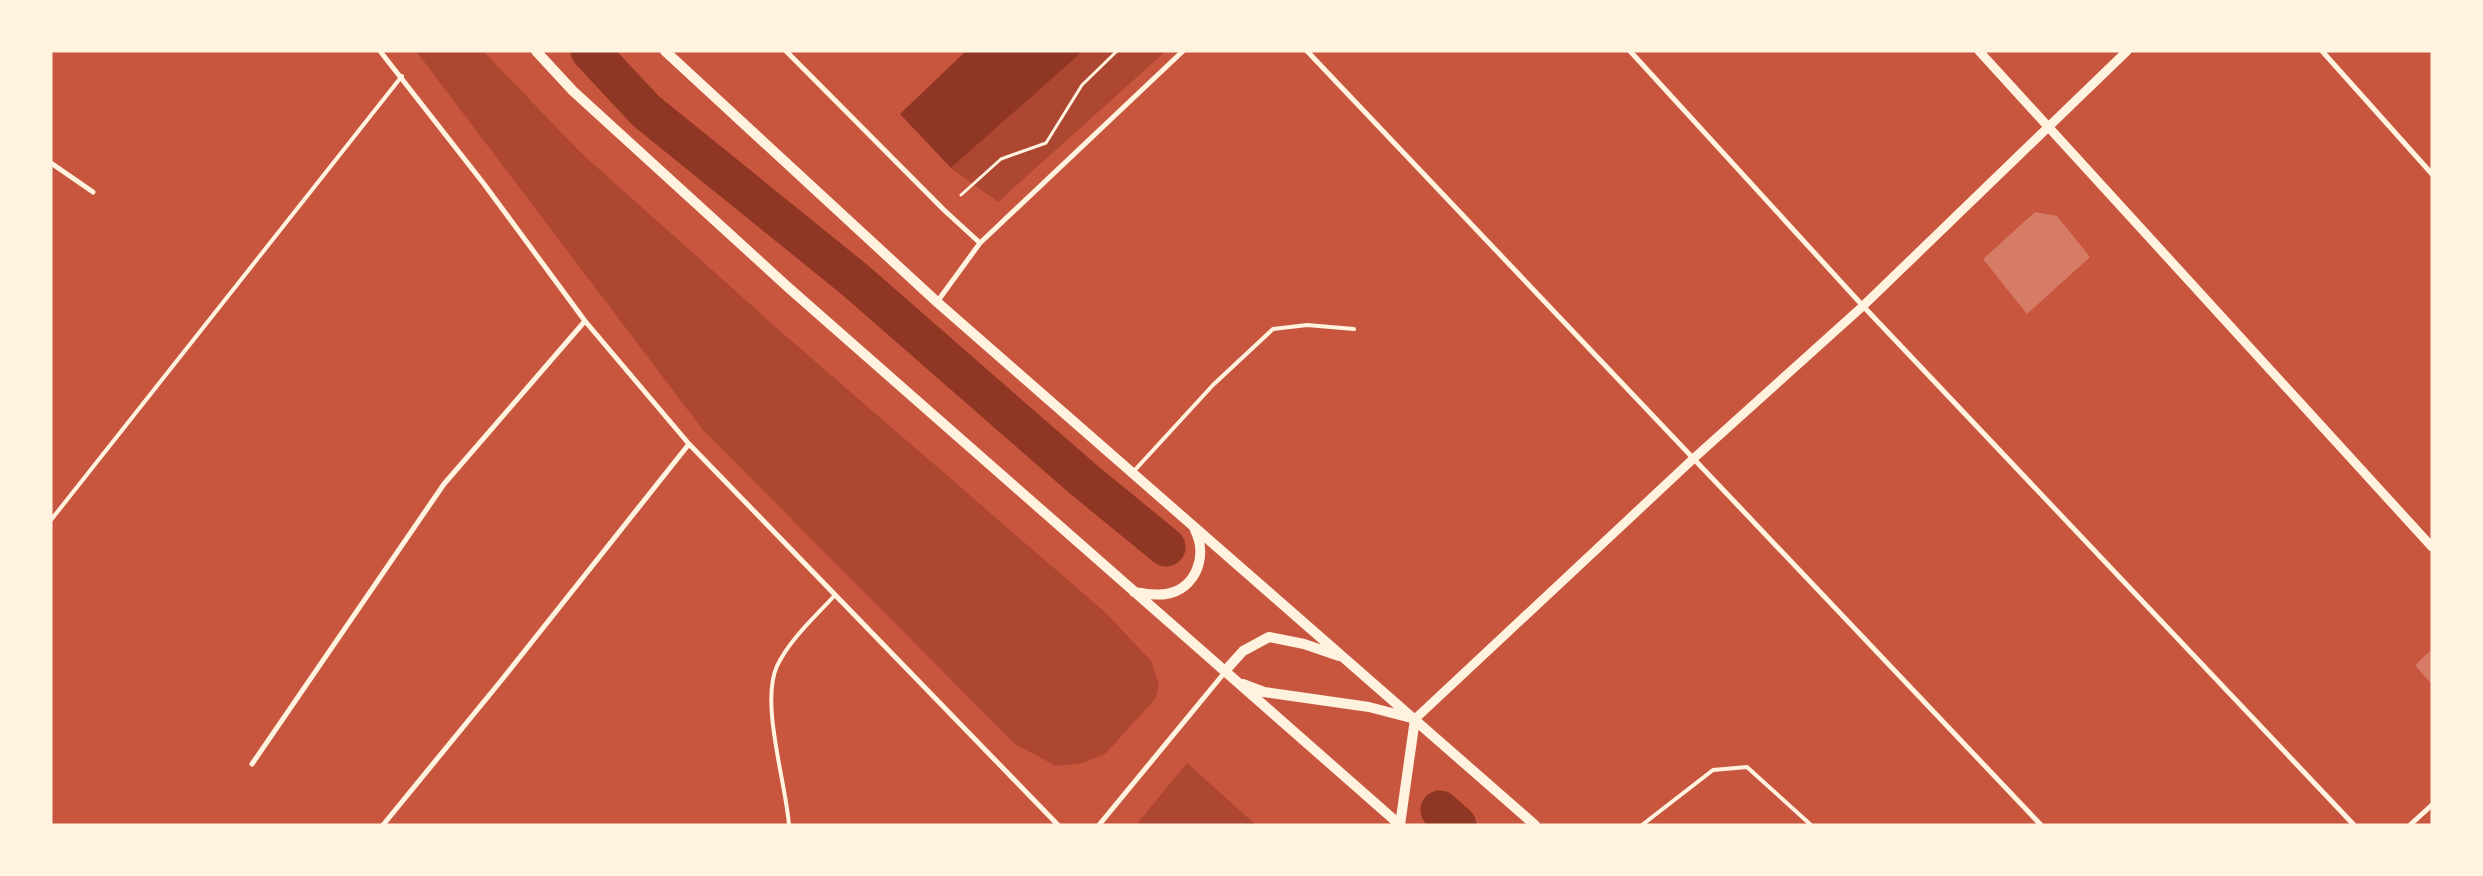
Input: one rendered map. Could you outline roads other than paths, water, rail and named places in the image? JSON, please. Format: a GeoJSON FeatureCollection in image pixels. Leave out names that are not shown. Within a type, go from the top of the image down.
{"type":"FeatureCollection","features":[{"type":"Feature","properties":{"kind":"main road"},"geometry":{"type":"LineString","coordinates":[[536,51],[574,91],[790,289],[1400,825]]}},
{"type":"Feature","properties":{"kind":"main road"},"geometry":{"type":"LineString","coordinates":[[665,51],[696,82],[937,302],[1535,825]]}},
{"type":"Feature","properties":{"kind":"main road"},"geometry":{"type":"LineString","coordinates":[[1134,592],[1166,594],[1179,589],[1191,580],[1199,568],[1202,553],[1199,539],[1192,526]]}},
{"type":"Feature","properties":{"kind":"main road"},"geometry":{"type":"LineString","coordinates":[[1226,672],[1244,651],[1269,637],[1304,644],[1344,658]]}},
{"type":"Feature","properties":{"kind":"main road"},"geometry":{"type":"LineString","coordinates":[[1237,682],[1264,692],[1369,707],[1415,720]]}},
{"type":"Feature","properties":{"kind":"main road"},"geometry":{"type":"LineString","coordinates":[[1400,825],[1415,720]]}},
{"type":"Feature","properties":{"kind":"street"},"geometry":{"type":"LineString","coordinates":[[380,51],[402,76],[585,321],[689,444],[1058,825]]}},
{"type":"Feature","properties":{"kind":"street"},"geometry":{"type":"LineString","coordinates":[[786,51],[944,210],[980,243]]}},
{"type":"Feature","properties":{"kind":"street"},"geometry":{"type":"LineString","coordinates":[[937,302],[980,243],[1183,51]]}},
{"type":"Feature","properties":{"kind":"street"},"geometry":{"type":"LineString","coordinates":[[1308,51],[2041,825]]}},
{"type":"Feature","properties":{"kind":"street"},"geometry":{"type":"LineString","coordinates":[[1630,51],[1862,306],[2354,825]]}},
{"type":"Feature","properties":{"kind":"street"},"geometry":{"type":"LineString","coordinates":[[1979,51],[2432,547]]}},
{"type":"Feature","properties":{"kind":"street"},"geometry":{"type":"LineString","coordinates":[[1415,720],[1693,459],[1862,306],[2128,51]]}},
{"type":"Feature","properties":{"kind":"street"},"geometry":{"type":"LineString","coordinates":[[2322,51],[2432,174]]}},
{"type":"Feature","properties":{"kind":"street"},"geometry":{"type":"LineString","coordinates":[[51,163],[93,192]]}},
{"type":"Feature","properties":{"kind":"street"},"geometry":{"type":"LineString","coordinates":[[252,764],[444,484],[585,321]]}},
{"type":"Feature","properties":{"kind":"street"},"geometry":{"type":"LineString","coordinates":[[383,825],[500,682],[689,444]]}},
{"type":"Feature","properties":{"kind":"street"},"geometry":{"type":"LineString","coordinates":[[1099,825],[1226,672]]}},
{"type":"Feature","properties":{"kind":"street"},"geometry":{"type":"LineString","coordinates":[[2410,825],[2432,805]]}},
{"type":"Feature","properties":{"kind":"lane"},"geometry":{"type":"LineString","coordinates":[[51,520],[402,76]]}},
{"type":"Feature","properties":{"kind":"lane"},"geometry":{"type":"LineString","coordinates":[[1132,473],[1214,385],[1273,329],[1307,325],[1354,329]]}},
{"type":"Feature","properties":{"kind":"lane"},"geometry":{"type":"LineString","coordinates":[[790,825],[770,698],[776,667],[794,639],[835,595]]}},
{"type":"Feature","properties":{"kind":"lane"},"geometry":{"type":"LineString","coordinates":[[1642,825],[1713,770],[1747,767],[1811,825]]}},
{"type":"Feature","properties":{"kind":"waterway"},"geometry":{"type":"LineString","coordinates":[[590,51],[646,111],[855,280],[1083,479],[1166,547]]}},
{"type":"Feature","properties":{"kind":"waterway"},"geometry":{"type":"LineString","coordinates":[[1440,810],[1457,825]]}}]}
